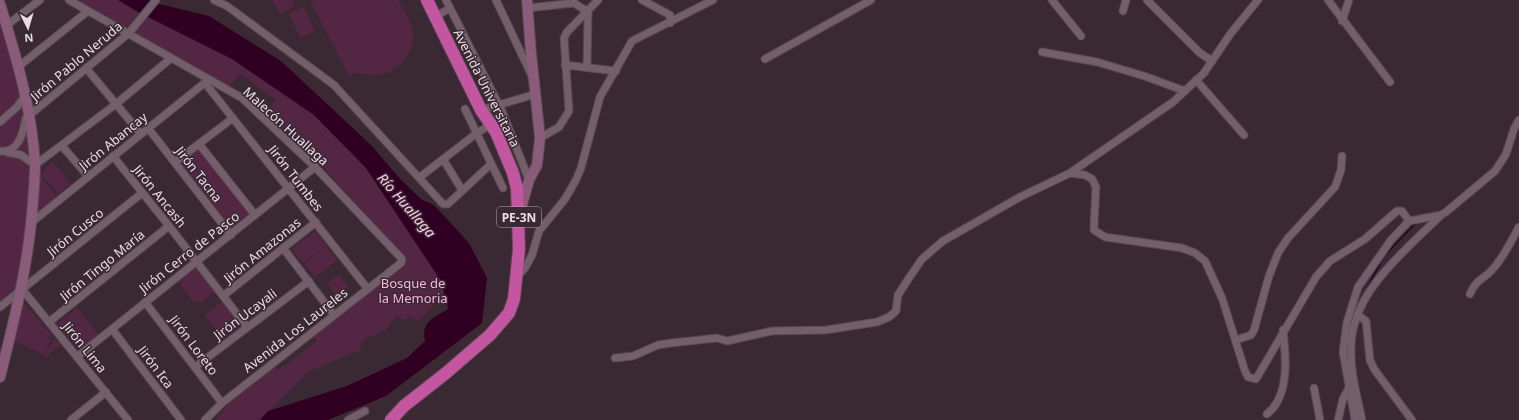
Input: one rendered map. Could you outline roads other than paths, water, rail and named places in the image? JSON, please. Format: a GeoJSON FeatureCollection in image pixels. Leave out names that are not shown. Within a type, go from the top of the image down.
{"type":"FeatureCollection","features":[{"type":"Feature","properties":{"kind":"highway","name":"Avenida Universitaria"},"geometry":{"type":"LineString","coordinates":[[391,420],[404,406],[446,373],[490,335],[509,313],[514,299],[517,277],[519,216],[517,188],[513,173],[492,124],[481,110],[427,0]]}},
{"type":"Feature","properties":{"kind":"main road"},"geometry":{"type":"LineString","coordinates":[[0,4],[7,25],[30,115],[35,165],[32,222],[22,289],[0,377]]}},
{"type":"Feature","properties":{"kind":"main road"},"geometry":{"type":"LineString","coordinates":[[519,216],[529,180],[537,165],[540,138],[528,4]]}},
{"type":"Feature","properties":{"kind":"street"},"geometry":{"type":"LineString","coordinates":[[7,25],[40,0]]}},
{"type":"Feature","properties":{"kind":"street","name":"Malecón Huallaga"},"geometry":{"type":"LineString","coordinates":[[69,0],[129,33],[207,81],[242,98],[315,167],[400,256],[402,261]]}},
{"type":"Feature","properties":{"kind":"street","name":"Jirón Pablo Neruda"},"geometry":{"type":"LineString","coordinates":[[30,115],[129,33],[156,0]]}},
{"type":"Feature","properties":{"kind":"street"},"geometry":{"type":"LineString","coordinates":[[214,0],[227,6],[334,85],[420,176],[443,204],[450,202],[491,164]]}},
{"type":"Feature","properties":{"kind":"street","name":"Avenida Universitaria"},"geometry":{"type":"LineString","coordinates":[[446,0],[498,105],[529,180]]}},
{"type":"Feature","properties":{"kind":"street"},"geometry":{"type":"LineString","coordinates":[[496,0],[534,80]]}},
{"type":"Feature","properties":{"kind":"street"},"geometry":{"type":"LineString","coordinates":[[540,138],[560,127],[570,109],[565,65],[564,38],[567,32],[598,0]]}},
{"type":"Feature","properties":{"kind":"street"},"geometry":{"type":"LineString","coordinates":[[642,0],[670,15],[670,23]]}},
{"type":"Feature","properties":{"kind":"street"},"geometry":{"type":"LineString","coordinates":[[694,9],[698,0]]}},
{"type":"Feature","properties":{"kind":"street"},"geometry":{"type":"LineString","coordinates":[[517,277],[525,268],[532,255],[539,231],[565,199],[576,180],[581,168],[600,97],[632,41],[713,0]]}},
{"type":"Feature","properties":{"kind":"street"},"geometry":{"type":"LineString","coordinates":[[765,59],[870,0]]}},
{"type":"Feature","properties":{"kind":"street"},"geometry":{"type":"LineString","coordinates":[[1052,0],[1081,36]]}},
{"type":"Feature","properties":{"kind":"street"},"geometry":{"type":"LineString","coordinates":[[1123,11],[1126,0]]}},
{"type":"Feature","properties":{"kind":"street"},"geometry":{"type":"LineString","coordinates":[[1147,0],[1200,53],[1212,61]]}},
{"type":"Feature","properties":{"kind":"street"},"geometry":{"type":"LineString","coordinates":[[615,358],[633,356],[658,345],[671,343],[717,338],[727,341],[772,331],[826,330],[877,322],[889,317],[896,311],[898,295],[922,259],[943,241],[1020,197],[1070,173],[1174,102],[1204,73],[1231,32],[1258,0]]}},
{"type":"Feature","properties":{"kind":"street"},"geometry":{"type":"LineString","coordinates":[[1328,0],[1342,21],[1390,82]]}},
{"type":"Feature","properties":{"kind":"street"},"geometry":{"type":"LineString","coordinates":[[1342,21],[1349,0]]}},
{"type":"Feature","properties":{"kind":"street"},"geometry":{"type":"LineString","coordinates":[[528,4],[574,1],[588,12]]}},
{"type":"Feature","properties":{"kind":"street"},"geometry":{"type":"LineString","coordinates":[[435,17],[450,8]]}},
{"type":"Feature","properties":{"kind":"street"},"geometry":{"type":"LineString","coordinates":[[18,67],[88,11]]}},
{"type":"Feature","properties":{"kind":"street"},"geometry":{"type":"LineString","coordinates":[[587,67],[588,12]]}},
{"type":"Feature","properties":{"kind":"street"},"geometry":{"type":"LineString","coordinates":[[1042,52],[1097,62],[1144,76],[1185,91]]}},
{"type":"Feature","properties":{"kind":"street"},"geometry":{"type":"LineString","coordinates":[[3,151],[21,155],[35,165],[116,104],[170,58]]}},
{"type":"Feature","properties":{"kind":"street"},"geometry":{"type":"LineString","coordinates":[[565,65],[616,71]]}},
{"type":"Feature","properties":{"kind":"street"},"geometry":{"type":"LineString","coordinates":[[86,68],[141,134]]}},
{"type":"Feature","properties":{"kind":"street"},"geometry":{"type":"LineString","coordinates":[[1196,80],[1244,135]]}},
{"type":"Feature","properties":{"kind":"street","name":"Jirón Tumbes"},"geometry":{"type":"LineString","coordinates":[[207,81],[233,118],[367,288]]}},
{"type":"Feature","properties":{"kind":"street","name":"Jirón Abancay"},"geometry":{"type":"LineString","coordinates":[[32,222],[207,81]]}},
{"type":"Feature","properties":{"kind":"street"},"geometry":{"type":"LineString","coordinates":[[481,110],[536,94]]}},
{"type":"Feature","properties":{"kind":"street"},"geometry":{"type":"LineString","coordinates":[[0,122],[17,107],[25,96]]}},
{"type":"Feature","properties":{"kind":"street"},"geometry":{"type":"LineString","coordinates":[[465,109],[503,188]]}},
{"type":"Feature","properties":{"kind":"street"},"geometry":{"type":"LineString","coordinates":[[3,151],[14,148],[22,136],[26,118],[30,115]]}},
{"type":"Feature","properties":{"kind":"street"},"geometry":{"type":"LineString","coordinates":[[175,162],[233,118]]}},
{"type":"Feature","properties":{"kind":"street"},"geometry":{"type":"LineString","coordinates":[[1362,420],[1351,365],[1350,346],[1358,315],[1368,294],[1384,272],[1441,215],[1474,190],[1495,171],[1506,154],[1514,129],[1519,120]]}},
{"type":"Feature","properties":{"kind":"street"},"geometry":{"type":"LineString","coordinates":[[420,176],[477,132],[492,124]]}},
{"type":"Feature","properties":{"kind":"street","name":"Jirón Tacna"},"geometry":{"type":"LineString","coordinates":[[148,128],[230,235]]}},
{"type":"Feature","properties":{"kind":"street"},"geometry":{"type":"LineString","coordinates":[[199,144],[255,216]]}},
{"type":"Feature","properties":{"kind":"street"},"geometry":{"type":"LineString","coordinates":[[62,146],[88,176]]}},
{"type":"Feature","properties":{"kind":"street","name":"Jirón Ancash"},"geometry":{"type":"LineString","coordinates":[[113,156],[247,327]]}},
{"type":"Feature","properties":{"kind":"street"},"geometry":{"type":"LineString","coordinates":[[1236,340],[1251,335],[1254,330],[1269,276],[1278,253],[1288,238],[1335,186],[1341,170],[1342,156]]}},
{"type":"Feature","properties":{"kind":"street"},"geometry":{"type":"LineString","coordinates":[[443,159],[462,190]]}},
{"type":"Feature","properties":{"kind":"street","name":"Jirón Cerro de Pasco"},"geometry":{"type":"LineString","coordinates":[[77,357],[315,167]]}},
{"type":"Feature","properties":{"kind":"street"},"geometry":{"type":"LineString","coordinates":[[1070,173],[1085,174],[1092,179],[1096,187],[1094,230],[1099,234],[1105,237],[1182,248],[1195,253],[1205,261],[1222,298],[1245,371],[1248,377],[1256,379],[1316,277],[1330,261],[1365,239],[1398,211],[1402,211],[1409,221]]}},
{"type":"Feature","properties":{"kind":"street","name":"Jirón Cusco"},"geometry":{"type":"LineString","coordinates":[[0,308],[142,193]]}},
{"type":"Feature","properties":{"kind":"street"},"geometry":{"type":"LineString","coordinates":[[1356,420],[1343,352],[1347,322],[1358,287],[1386,246],[1409,221],[1441,215]]}},
{"type":"Feature","properties":{"kind":"street","name":"Jirón Amazonas"},"geometry":{"type":"LineString","coordinates":[[224,296],[316,222]]}},
{"type":"Feature","properties":{"kind":"street","name":"Jirón Tingo María"},"geometry":{"type":"LineString","coordinates":[[49,322],[169,226]]}},
{"type":"Feature","properties":{"kind":"street"},"geometry":{"type":"LineString","coordinates":[[1470,294],[1476,281],[1492,271],[1502,257],[1519,227]]}},
{"type":"Feature","properties":{"kind":"street"},"geometry":{"type":"LineString","coordinates":[[283,248],[334,315]]}},
{"type":"Feature","properties":{"kind":"street","name":"Avenida Los Laureles"},"geometry":{"type":"LineString","coordinates":[[205,420],[222,403],[402,261]]}},
{"type":"Feature","properties":{"kind":"street","name":"Jirón Ucayali"},"geometry":{"type":"LineString","coordinates":[[195,366],[309,281]]}},
{"type":"Feature","properties":{"kind":"street","name":"Jirón Lima"},"geometry":{"type":"LineString","coordinates":[[22,289],[128,420]]}},
{"type":"Feature","properties":{"kind":"street","name":"Jirón Loreto"},"geometry":{"type":"LineString","coordinates":[[145,302],[222,403]]}},
{"type":"Feature","properties":{"kind":"street"},"geometry":{"type":"LineString","coordinates":[[1358,315],[1366,321],[1370,360],[1374,369],[1412,420]]}},
{"type":"Feature","properties":{"kind":"street","name":"Jirón Ica"},"geometry":{"type":"LineString","coordinates":[[112,329],[181,420]]}},
{"type":"Feature","properties":{"kind":"street"},"geometry":{"type":"LineString","coordinates":[[1267,414],[1275,408],[1279,399],[1284,376],[1284,330]]}},
{"type":"Feature","properties":{"kind":"street"},"geometry":{"type":"LineString","coordinates":[[1314,388],[1320,420]]}},
{"type":"Feature","properties":{"kind":"street"},"geometry":{"type":"LineString","coordinates":[[1338,420],[1343,399],[1349,388]]}},
{"type":"Feature","properties":{"kind":"street"},"geometry":{"type":"LineString","coordinates":[[71,420],[106,392]]}},
{"type":"Feature","properties":{"kind":"street"},"geometry":{"type":"LineString","coordinates":[[348,420],[365,411]]}},
{"type":"Feature","properties":{"kind":"water","name":"Río Huallaga"},"geometry":{"type":"Polygon","coordinates":[[[118,0],[151,0],[155,3],[209,16],[281,61],[371,145],[401,180],[422,200],[434,205],[469,243],[487,278],[482,323],[386,396],[328,420],[260,420],[268,411],[347,386],[407,358],[425,341],[424,334],[427,324],[448,309],[441,281],[366,168],[314,115],[232,59],[138,12],[118,0]]]}},
{"type":"Feature","properties":{"kind":"waterway"},"geometry":{"type":"LineString","coordinates":[[1354,313],[1384,256],[1416,223]]}},
{"type":"Feature","properties":{"kind":"waterway"},"geometry":{"type":"LineString","coordinates":[[1347,356],[1349,336]]}},
{"type":"Feature","properties":{"kind":"park label","name":"Bosque de la Memoria"},"geometry":{"type":"Point","coordinates":[413,290]}}]}
